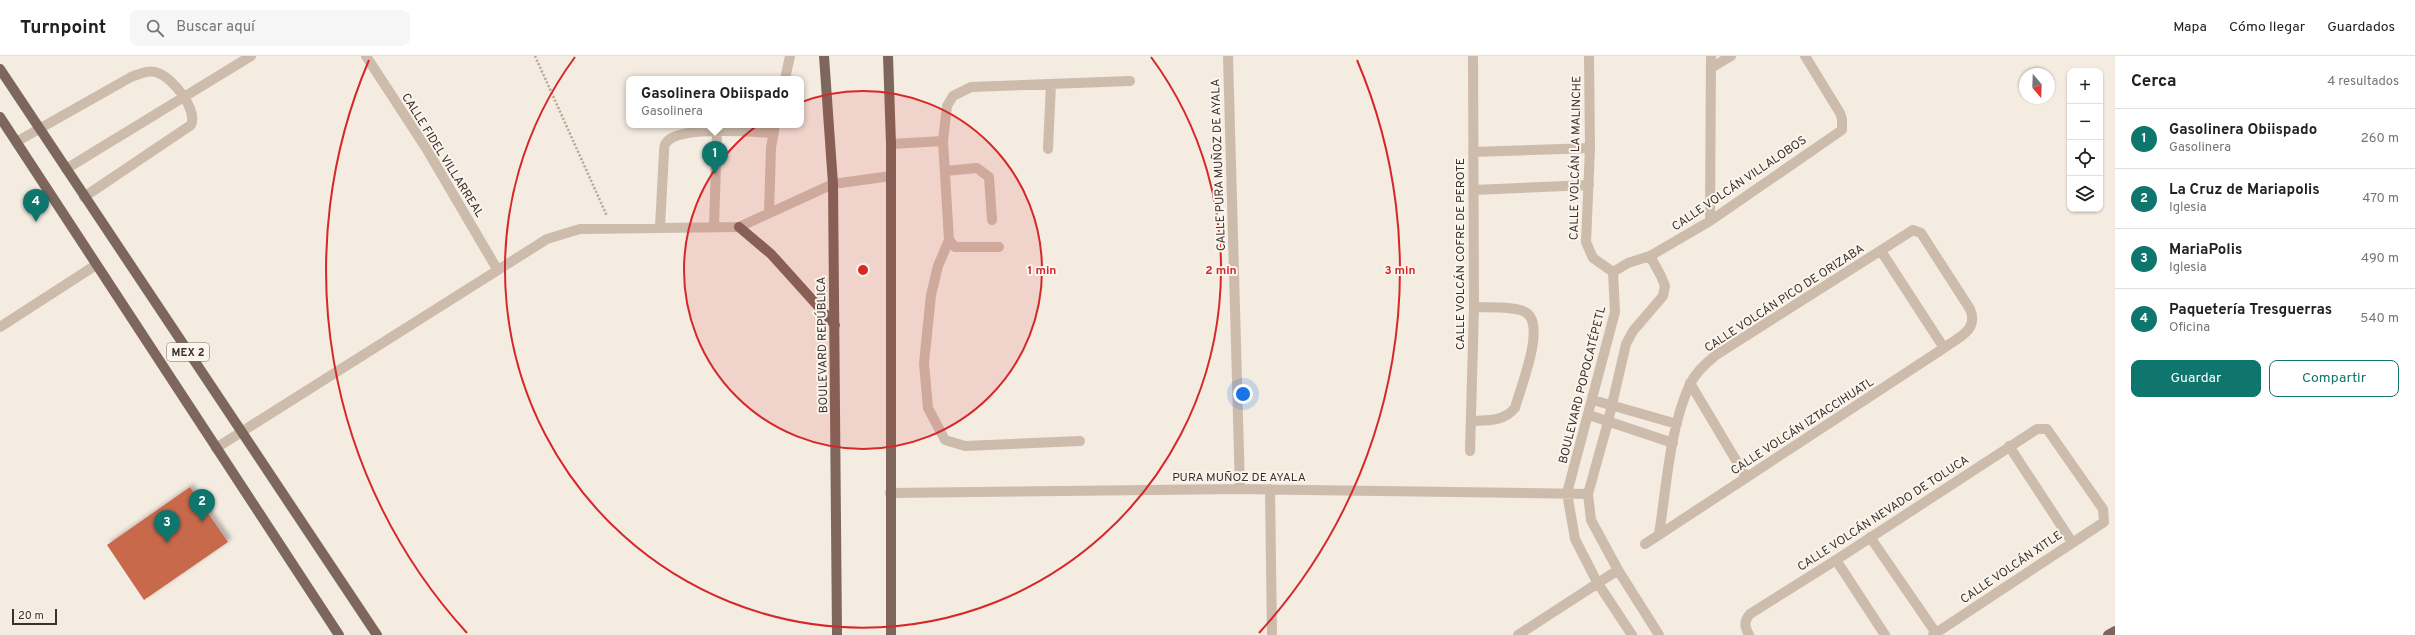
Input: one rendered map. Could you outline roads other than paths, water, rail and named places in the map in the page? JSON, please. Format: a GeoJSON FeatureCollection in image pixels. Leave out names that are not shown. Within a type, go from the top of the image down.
{"type":"FeatureCollection","features":[{"type":"Feature","properties":{"kind":"main road","name":"BOULEVARD REPÚBLICA"},"geometry":{"type":"LineString","coordinates":[[824,56],[833,184],[837,635]]}},
{"type":"Feature","properties":{"kind":"main road"},"geometry":{"type":"LineString","coordinates":[[888,56],[891,144],[891,635]]}},
{"type":"Feature","properties":{"kind":"main road","name":"MEX 2"},"geometry":{"type":"LineString","coordinates":[[0,69],[377,635]]}},
{"type":"Feature","properties":{"kind":"main road","name":"MEX 2"},"geometry":{"type":"LineString","coordinates":[[0,117],[339,635]]}},
{"type":"Feature","properties":{"kind":"main road"},"geometry":{"type":"LineString","coordinates":[[739,227],[771,254],[835,325]]}},
{"type":"Feature","properties":{"kind":"main road"},"geometry":{"type":"LineString","coordinates":[[2108,635],[2115,631]]}},
{"type":"Feature","properties":{"kind":"street"},"geometry":{"type":"LineString","coordinates":[[66,169],[183,96],[251,56]]}},
{"type":"Feature","properties":{"kind":"street","name":"CALLE FIDEL VILLARREAL"},"geometry":{"type":"LineString","coordinates":[[366,56],[426,148],[497,269]]}},
{"type":"Feature","properties":{"kind":"street"},"geometry":{"type":"LineString","coordinates":[[786,76],[790,56]]}},
{"type":"Feature","properties":{"kind":"street","name":"CALLE PURA MUÑOZ DE AYALA"},"geometry":{"type":"LineString","coordinates":[[1228,56],[1240,489]]}},
{"type":"Feature","properties":{"kind":"street","name":"CALLE VOLCÁN COFRE DE PEROTE"},"geometry":{"type":"LineString","coordinates":[[1470,451],[1474,307],[1473,56]]}},
{"type":"Feature","properties":{"kind":"street","name":"CALLE VOLCÁN LA MALINCHE"},"geometry":{"type":"LineString","coordinates":[[1589,56],[1590,148],[1586,242],[1588,250],[1593,258],[1613,272]]}},
{"type":"Feature","properties":{"kind":"street"},"geometry":{"type":"LineString","coordinates":[[1710,221],[1711,56]]}},
{"type":"Feature","properties":{"kind":"street"},"geometry":{"type":"LineString","coordinates":[[1711,68],[1731,56]]}},
{"type":"Feature","properties":{"kind":"street","name":"CALLE VOLCÁN VILLALOBOS"},"geometry":{"type":"LineString","coordinates":[[1650,256],[1710,221],[1842,130],[1843,124],[1840,113],[1805,56]]}},
{"type":"Feature","properties":{"kind":"street"},"geometry":{"type":"LineString","coordinates":[[16,142],[131,77],[146,71],[158,72],[166,77],[183,96],[193,114],[191,125],[84,196]]}},
{"type":"Feature","properties":{"kind":"street"},"geometry":{"type":"LineString","coordinates":[[1080,441],[965,446],[945,440],[928,408],[924,363],[931,295],[938,266],[949,240],[943,141],[947,106],[953,96],[971,87],[1130,81]]}},
{"type":"Feature","properties":{"kind":"street"},"geometry":{"type":"LineString","coordinates":[[1048,149],[1051,84]]}},
{"type":"Feature","properties":{"kind":"street"},"geometry":{"type":"LineString","coordinates":[[660,227],[666,143],[672,138],[683,133],[774,129],[770,148],[769,212]]}},
{"type":"Feature","properties":{"kind":"street"},"geometry":{"type":"LineString","coordinates":[[714,227],[717,132]]}},
{"type":"Feature","properties":{"kind":"street"},"geometry":{"type":"LineString","coordinates":[[891,144],[943,141]]}},
{"type":"Feature","properties":{"kind":"street"},"geometry":{"type":"LineString","coordinates":[[1473,152],[1590,148]]}},
{"type":"Feature","properties":{"kind":"street"},"geometry":{"type":"LineString","coordinates":[[945,171],[977,168],[989,177],[992,220]]}},
{"type":"Feature","properties":{"kind":"street"},"geometry":{"type":"LineString","coordinates":[[216,448],[497,269],[547,239],[580,229],[739,227],[833,184],[891,176]]}},
{"type":"Feature","properties":{"kind":"street"},"geometry":{"type":"LineString","coordinates":[[1474,190],[1589,185]]}},
{"type":"Feature","properties":{"kind":"street","name":"CALLE VOLCÁN PICO DE ORIZABA"},"geometry":{"type":"LineString","coordinates":[[1659,534],[1677,424],[1690,384],[1701,367],[1716,355],[1913,230],[1921,233],[1970,309],[1974,317],[1971,327]]}},
{"type":"Feature","properties":{"kind":"street"},"geometry":{"type":"LineString","coordinates":[[949,240],[955,247],[999,247]]}},
{"type":"Feature","properties":{"kind":"street"},"geometry":{"type":"LineString","coordinates":[[1881,251],[1944,348]]}},
{"type":"Feature","properties":{"kind":"street"},"geometry":{"type":"LineString","coordinates":[[1613,272],[1628,263],[1650,256],[1662,276],[1665,286],[1663,296],[1633,332],[1626,344],[1608,422],[1588,494],[1591,520],[1618,570],[1659,635]]}},
{"type":"Feature","properties":{"kind":"street"},"geometry":{"type":"LineString","coordinates":[[0,327],[96,265]]}},
{"type":"Feature","properties":{"kind":"street","name":"BOULEVARD POPOCATÉPETL"},"geometry":{"type":"LineString","coordinates":[[1613,272],[1615,312],[1593,400],[1567,493],[1575,539],[1597,582],[1632,635]]}},
{"type":"Feature","properties":{"kind":"street"},"geometry":{"type":"LineString","coordinates":[[1471,421],[1499,420],[1515,408],[1534,338],[1534,325],[1530,315],[1522,311],[1474,307]]}},
{"type":"Feature","properties":{"kind":"street","name":"CALLE VOLCÁN IZTACCIHUATL"},"geometry":{"type":"LineString","coordinates":[[1645,544],[1944,348],[1971,327]]}},
{"type":"Feature","properties":{"kind":"street"},"geometry":{"type":"LineString","coordinates":[[1690,384],[1746,477]]}},
{"type":"Feature","properties":{"kind":"street"},"geometry":{"type":"LineString","coordinates":[[1593,400],[1677,424]]}},
{"type":"Feature","properties":{"kind":"street"},"geometry":{"type":"LineString","coordinates":[[1589,415],[1673,443]]}},
{"type":"Feature","properties":{"kind":"street","name":"CALLE VOLCÁN NEVADO DE TOLUCA"},"geometry":{"type":"LineString","coordinates":[[1747,631],[1745,621],[1750,614],[1836,560],[2037,429],[2044,428],[2050,432],[2103,510],[2104,522]]}},
{"type":"Feature","properties":{"kind":"street"},"geometry":{"type":"LineString","coordinates":[[2009,446],[2072,542]]}},
{"type":"Feature","properties":{"kind":"street"},"geometry":{"type":"LineString","coordinates":[[1270,489],[1272,635]]}},
{"type":"Feature","properties":{"kind":"street","name":"PURA MUÑOZ DE AYALA"},"geometry":{"type":"LineString","coordinates":[[890,493],[1270,489],[1588,494]]}},
{"type":"Feature","properties":{"kind":"street","name":"CALLE VOLCÁN XITLE"},"geometry":{"type":"LineString","coordinates":[[1935,634],[2104,522]]}},
{"type":"Feature","properties":{"kind":"street"},"geometry":{"type":"LineString","coordinates":[[1870,537],[1935,634]]}},
{"type":"Feature","properties":{"kind":"street"},"geometry":{"type":"LineString","coordinates":[[1836,560],[1885,635]]}},
{"type":"Feature","properties":{"kind":"street"},"geometry":{"type":"LineString","coordinates":[[1518,635],[1597,582],[1618,570]]}},
{"type":"Feature","properties":{"kind":"place","name":"Gasolinera Obiispado"},"geometry":{"type":"Point","coordinates":[715,174]}},
{"type":"Feature","properties":{"kind":"place","name":"Paquetería Tresguerras"},"geometry":{"type":"Point","coordinates":[36,222]}},
{"type":"Feature","properties":{"kind":"place","name":"La Cruz de Mariapolis"},"geometry":{"type":"Point","coordinates":[202,522]}},
{"type":"Feature","properties":{"kind":"place","name":"MariaPolis"},"geometry":{"type":"Point","coordinates":[167,543]}}]}
